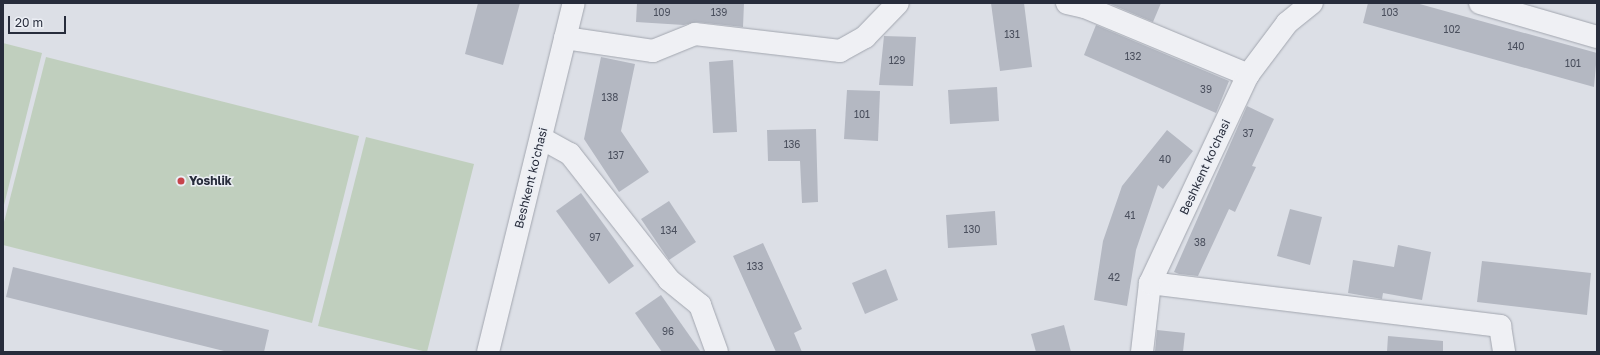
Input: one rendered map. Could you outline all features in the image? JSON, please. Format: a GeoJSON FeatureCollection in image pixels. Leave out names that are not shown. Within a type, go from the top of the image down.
{"type":"FeatureCollection","features":[{"type":"Feature","properties":{"kind":"street","name":"Beshkent ko'chasi"},"geometry":{"type":"LineString","coordinates":[[488,352],[574,3]]}},
{"type":"Feature","properties":{"kind":"street"},"geometry":{"type":"LineString","coordinates":[[565,38],[653,52],[695,34],[840,51],[865,37],[898,3]]}},
{"type":"Feature","properties":{"kind":"street"},"geometry":{"type":"LineString","coordinates":[[1067,3],[1085,7],[1248,75]]}},
{"type":"Feature","properties":{"kind":"street","name":"Beshkent ko'chasi"},"geometry":{"type":"LineString","coordinates":[[1142,352],[1150,283],[1248,75],[1287,23],[1312,3]]}},
{"type":"Feature","properties":{"kind":"street"},"geometry":{"type":"LineString","coordinates":[[1480,3],[1597,37]]}},
{"type":"Feature","properties":{"kind":"street"},"geometry":{"type":"LineString","coordinates":[[541,138],[570,154],[668,280],[700,305],[717,352]]}},
{"type":"Feature","properties":{"kind":"street"},"geometry":{"type":"LineString","coordinates":[[1150,283],[1500,326],[1504,352]]}},
{"type":"Feature","properties":{"kind":"green space"},"geometry":{"type":"Polygon","coordinates":[[[3,43],[42,53],[3,209],[3,43]]]}},
{"type":"Feature","properties":{"kind":"green space","name":"Yoshlik"},"geometry":{"type":"Polygon","coordinates":[[[46,57],[359,136],[312,323],[3,245],[3,226],[46,57]]]}},
{"type":"Feature","properties":{"kind":"green space"},"geometry":{"type":"Polygon","coordinates":[[[366,137],[474,164],[427,352],[318,326],[366,137]]]}},
{"type":"Feature","properties":{"kind":"building"},"geometry":{"type":"Polygon","coordinates":[[[478,3],[520,3],[503,65],[465,54],[478,3]]]}},
{"type":"Feature","properties":{"kind":"building"},"geometry":{"type":"Polygon","coordinates":[[[637,3],[744,3],[743,27],[696,22],[684,25],[636,22],[637,3]]]}},
{"type":"Feature","properties":{"kind":"building"},"geometry":{"type":"Polygon","coordinates":[[[991,3],[1024,3],[1032,67],[1000,71],[991,3]]]}},
{"type":"Feature","properties":{"kind":"building"},"geometry":{"type":"Polygon","coordinates":[[[1108,3],[1161,3],[1153,22],[1108,3]]]}},
{"type":"Feature","properties":{"kind":"building"},"geometry":{"type":"Polygon","coordinates":[[[1368,3],[1416,3],[1597,53],[1594,87],[1363,23],[1368,3]]]}},
{"type":"Feature","properties":{"kind":"building"},"geometry":{"type":"Polygon","coordinates":[[[1096,25],[1229,81],[1216,113],[1084,55],[1096,25]]]}},
{"type":"Feature","properties":{"kind":"building"},"geometry":{"type":"Polygon","coordinates":[[[884,36],[916,37],[913,86],[879,85],[884,36]]]}},
{"type":"Feature","properties":{"kind":"building"},"geometry":{"type":"Polygon","coordinates":[[[601,57],[635,64],[621,131],[649,172],[619,192],[584,139],[601,57]]]}},
{"type":"Feature","properties":{"kind":"building"},"geometry":{"type":"Polygon","coordinates":[[[733,60],[737,132],[713,133],[709,62],[733,60]]]}},
{"type":"Feature","properties":{"kind":"building"},"geometry":{"type":"Polygon","coordinates":[[[997,87],[999,121],[950,124],[948,90],[997,87]]]}},
{"type":"Feature","properties":{"kind":"building"},"geometry":{"type":"Polygon","coordinates":[[[847,90],[880,91],[878,141],[844,139],[847,90]]]}},
{"type":"Feature","properties":{"kind":"building"},"geometry":{"type":"Polygon","coordinates":[[[1247,106],[1274,119],[1252,166],[1256,167],[1235,212],[1229,209],[1198,276],[1174,272],[1247,106]]]}},
{"type":"Feature","properties":{"kind":"building"},"geometry":{"type":"Polygon","coordinates":[[[816,129],[818,202],[802,203],[800,161],[768,161],[767,130],[816,129]]]}},
{"type":"Feature","properties":{"kind":"building"},"geometry":{"type":"Polygon","coordinates":[[[1167,130],[1193,151],[1163,189],[1158,185],[1136,250],[1127,306],[1094,300],[1103,241],[1122,186],[1167,130]]]}},
{"type":"Feature","properties":{"kind":"building"},"geometry":{"type":"Polygon","coordinates":[[[581,193],[634,266],[609,284],[556,211],[581,193]]]}},
{"type":"Feature","properties":{"kind":"building"},"geometry":{"type":"Polygon","coordinates":[[[669,201],[696,242],[669,260],[641,219],[669,201]]]}},
{"type":"Feature","properties":{"kind":"building"},"geometry":{"type":"Polygon","coordinates":[[[1290,209],[1322,217],[1310,265],[1277,256],[1290,209]]]}},
{"type":"Feature","properties":{"kind":"building"},"geometry":{"type":"Polygon","coordinates":[[[995,211],[997,245],[948,248],[946,215],[995,211]]]}},
{"type":"Feature","properties":{"kind":"building"},"geometry":{"type":"Polygon","coordinates":[[[763,243],[802,329],[794,333],[802,352],[776,352],[733,256],[763,243]]]}},
{"type":"Feature","properties":{"kind":"building"},"geometry":{"type":"Polygon","coordinates":[[[1398,245],[1431,252],[1422,300],[1383,293],[1382,299],[1348,293],[1353,260],[1394,267],[1398,245]]]}},
{"type":"Feature","properties":{"kind":"building"},"geometry":{"type":"Polygon","coordinates":[[[1482,261],[1591,273],[1587,315],[1477,302],[1482,261]]]}},
{"type":"Feature","properties":{"kind":"building"},"geometry":{"type":"Polygon","coordinates":[[[13,267],[269,330],[264,352],[228,352],[6,297],[13,267]]]}},
{"type":"Feature","properties":{"kind":"building"},"geometry":{"type":"Polygon","coordinates":[[[886,269],[898,300],[865,314],[852,283],[886,269]]]}},
{"type":"Feature","properties":{"kind":"building"},"geometry":{"type":"Polygon","coordinates":[[[661,295],[701,352],[662,352],[635,313],[661,295]]]}},
{"type":"Feature","properties":{"kind":"building"},"geometry":{"type":"Polygon","coordinates":[[[1064,325],[1071,352],[1036,352],[1031,334],[1064,325]]]}},
{"type":"Feature","properties":{"kind":"building"},"geometry":{"type":"Polygon","coordinates":[[[1157,330],[1185,333],[1183,352],[1155,352],[1157,330]]]}},
{"type":"Feature","properties":{"kind":"building"},"geometry":{"type":"Polygon","coordinates":[[[1388,336],[1443,341],[1443,352],[1387,352],[1388,336]]]}},
{"type":"Feature","properties":{"kind":"place","name":"Yoshlik"},"geometry":{"type":"Point","coordinates":[181,181]}}]}
